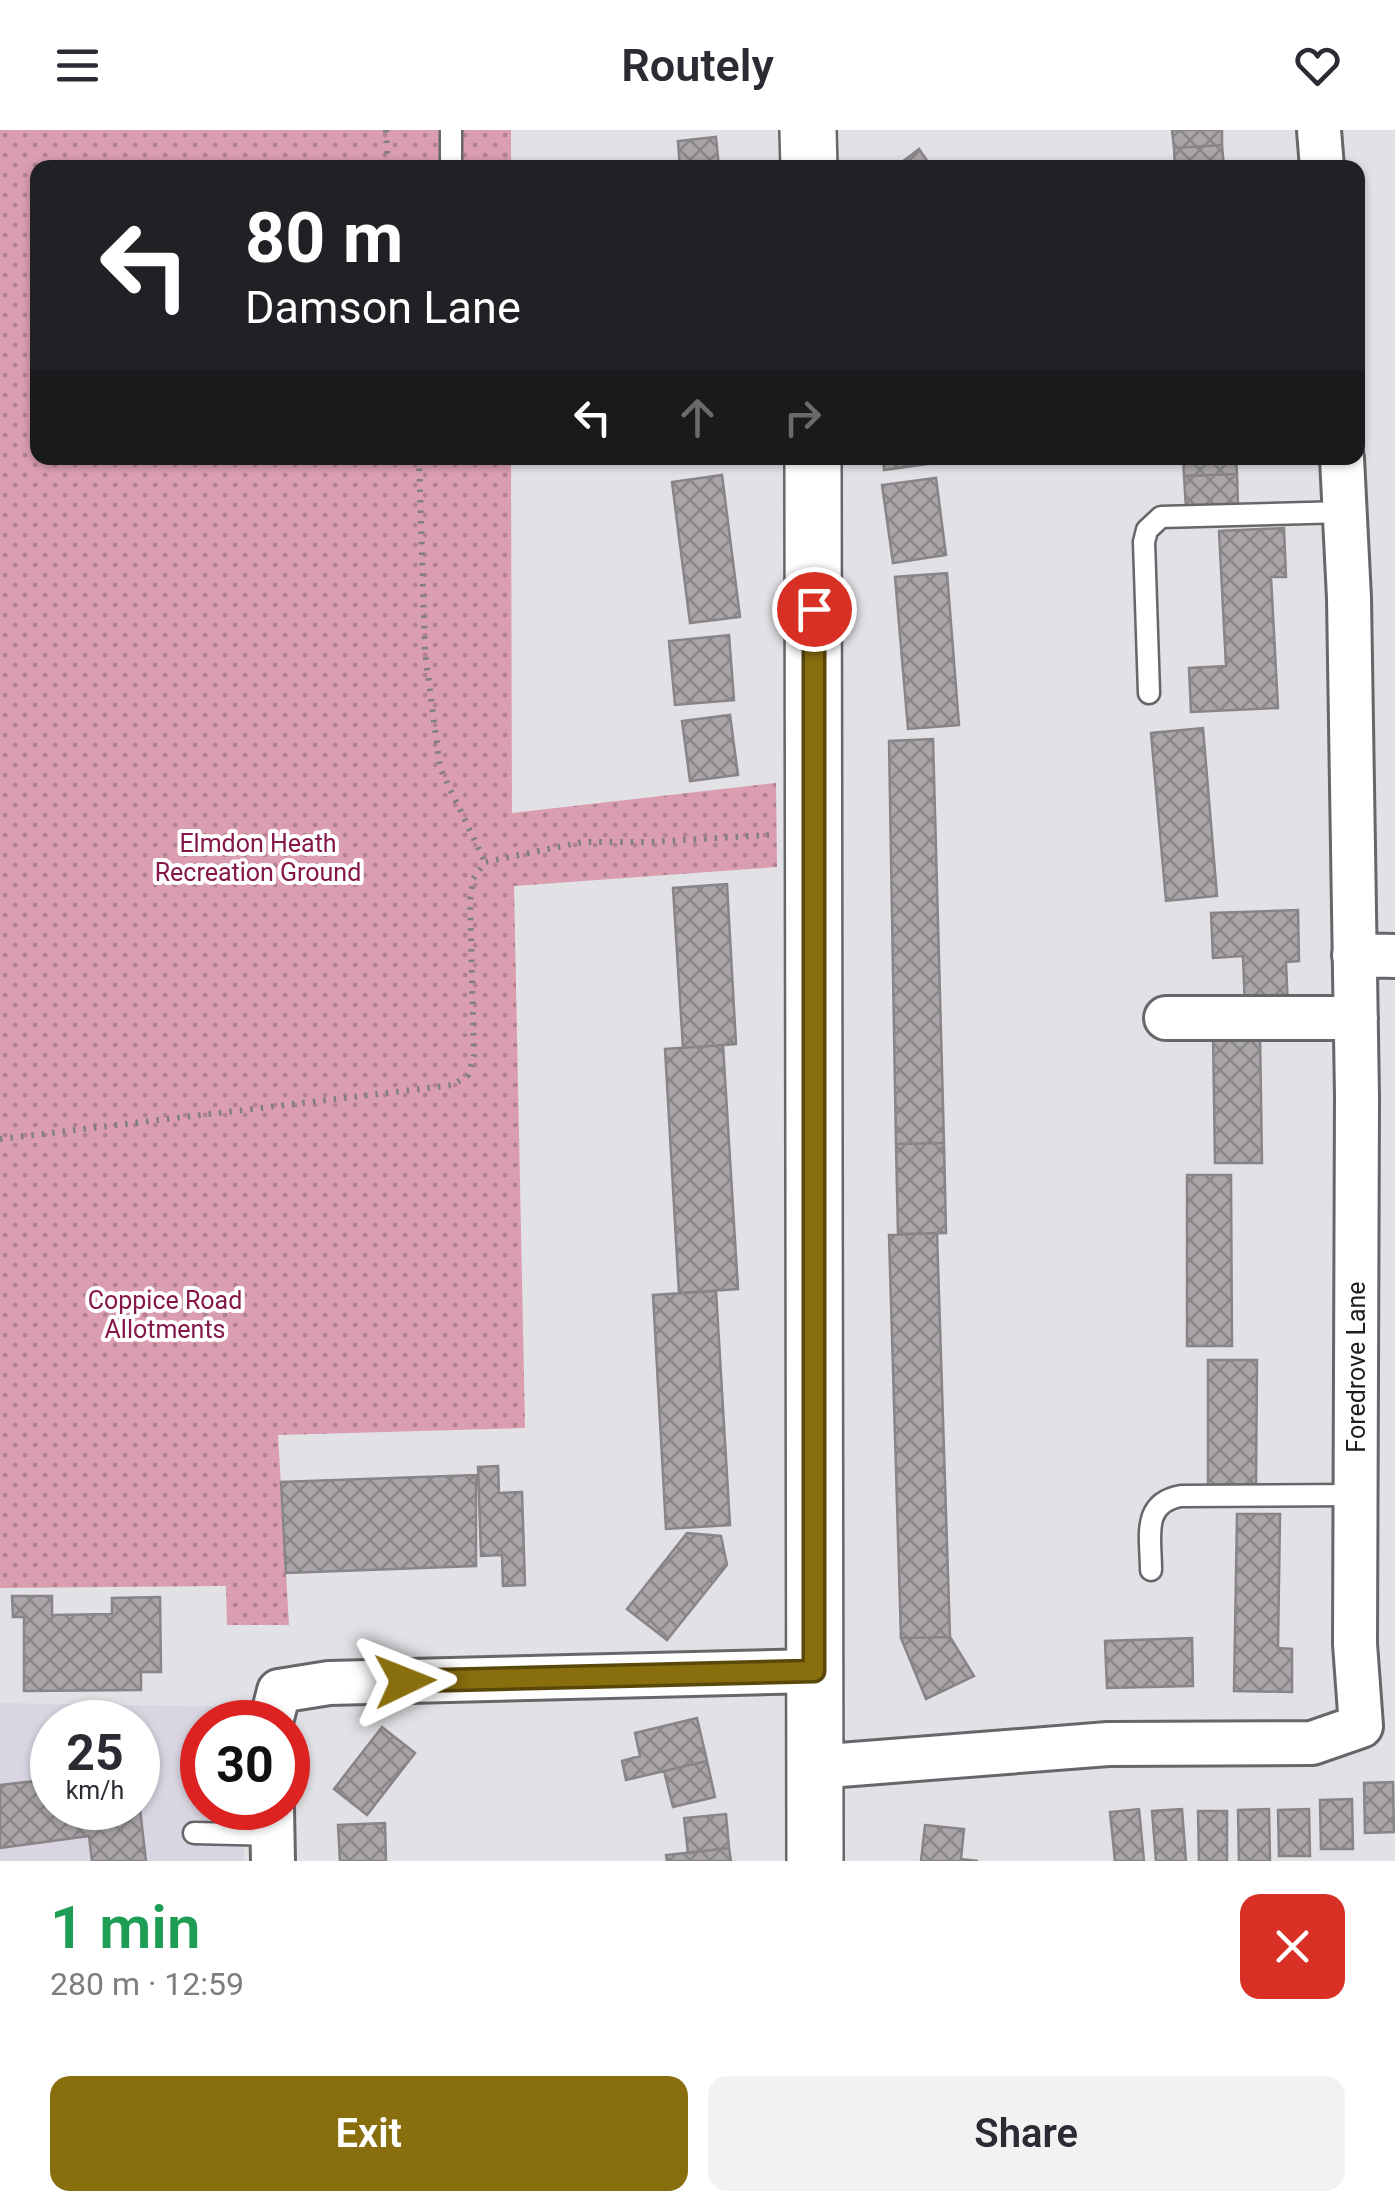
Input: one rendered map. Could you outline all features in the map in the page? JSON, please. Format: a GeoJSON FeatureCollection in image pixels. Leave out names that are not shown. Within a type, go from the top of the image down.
{"type":"FeatureCollection","features":[{"type":"Feature","properties":{"kind":"street"},"geometry":{"type":"LineString","coordinates":[[808,130],[808,160]]}},
{"type":"Feature","properties":{"kind":"street"},"geometry":{"type":"LineString","coordinates":[[1320,130],[1322,160]]}},
{"type":"Feature","properties":{"kind":"street"},"geometry":{"type":"LineString","coordinates":[[813,465],[815,1861]]}},
{"type":"Feature","properties":{"kind":"street","name":"Foredrove Lane"},"geometry":{"type":"LineString","coordinates":[[815,1767],[1108,1744],[1312,1743],[1378,1724],[1355,1644],[1356,1018],[1375,956],[1343,465]]}},
{"type":"Feature","properties":{"kind":"street"},"geometry":{"type":"LineString","coordinates":[[1166,1018],[1356,1018]]}},
{"type":"Feature","properties":{"kind":"street"},"geometry":{"type":"LineString","coordinates":[[277,1700],[279,1691],[329,1683],[814,1671]]}},
{"type":"Feature","properties":{"kind":"lane"},"geometry":{"type":"LineString","coordinates":[[451,130],[451,160]]}},
{"type":"Feature","properties":{"kind":"lane"},"geometry":{"type":"LineString","coordinates":[[1148,693],[1144,542],[1153,522],[1161,518],[1346,512]]}},
{"type":"Feature","properties":{"kind":"lane"},"geometry":{"type":"LineString","coordinates":[[1151,1570],[1150,1526],[1155,1508],[1165,1498],[1356,1496]]}},
{"type":"Feature","properties":{"kind":"lane"},"geometry":{"type":"LineString","coordinates":[[194,1832],[273,1835]]}},
{"type":"Feature","properties":{"kind":"path"},"geometry":{"type":"LineString","coordinates":[[386,130],[388,160]]}},
{"type":"Feature","properties":{"kind":"path"},"geometry":{"type":"LineString","coordinates":[[419,465],[425,652],[440,768],[485,862]]}},
{"type":"Feature","properties":{"kind":"path"},"geometry":{"type":"LineString","coordinates":[[0,1139],[454,1085],[468,1075],[474,1056],[470,900],[473,879],[485,862],[582,842],[669,842],[774,835]]}},
{"type":"Feature","properties":{"kind":"shaded area"},"geometry":{"type":"Polygon","coordinates":[[[0,1703],[30,1703],[30,1830],[160,1830],[160,1706],[180,1706],[180,1830],[244,1830],[244,1861],[0,1861],[0,1703]]]}},
{"type":"Feature","properties":{"kind":"green space","name":"Elmdon Heath Recreation Ground"},"geometry":{"type":"Polygon","coordinates":[[[0,130],[511,130],[511,160],[30,160],[30,465],[511,465],[512,813],[776,783],[777,867],[514,886],[525,1428],[278,1435],[289,1625],[227,1625],[226,1586],[0,1588],[0,130]]]}},
{"type":"Feature","properties":{"kind":"building"},"geometry":{"type":"Polygon","coordinates":[[[1172,130],[1222,130],[1222,145],[1174,148],[1172,130]]]}},
{"type":"Feature","properties":{"kind":"building"},"geometry":{"type":"Polygon","coordinates":[[[716,137],[718,160],[679,160],[678,141],[716,137]]]}},
{"type":"Feature","properties":{"kind":"building"},"geometry":{"type":"Polygon","coordinates":[[[1222,145],[1223,160],[1175,160],[1174,148],[1222,145]]]}},
{"type":"Feature","properties":{"kind":"building"},"geometry":{"type":"Polygon","coordinates":[[[919,149],[927,160],[905,160],[919,149]]]}},
{"type":"Feature","properties":{"kind":"building"},"geometry":{"type":"Polygon","coordinates":[[[884,465],[920,465],[884,470],[884,465]]]}},
{"type":"Feature","properties":{"kind":"building"},"geometry":{"type":"Polygon","coordinates":[[[1183,465],[1236,465],[1237,474],[1184,476],[1183,465]]]}},
{"type":"Feature","properties":{"kind":"building"},"geometry":{"type":"Polygon","coordinates":[[[1237,474],[1238,505],[1186,508],[1184,476],[1237,474]]]}},
{"type":"Feature","properties":{"kind":"building"},"geometry":{"type":"Polygon","coordinates":[[[722,475],[740,617],[690,623],[672,482],[722,475]]]}},
{"type":"Feature","properties":{"kind":"building"},"geometry":{"type":"Polygon","coordinates":[[[936,478],[946,555],[893,563],[882,485],[936,478]]]}},
{"type":"Feature","properties":{"kind":"building"},"geometry":{"type":"Polygon","coordinates":[[[1284,528],[1286,577],[1271,577],[1278,708],[1191,712],[1189,668],[1226,666],[1219,531],[1284,528]]]}},
{"type":"Feature","properties":{"kind":"building"},"geometry":{"type":"Polygon","coordinates":[[[947,573],[959,725],[908,729],[895,577],[947,573]]]}},
{"type":"Feature","properties":{"kind":"building"},"geometry":{"type":"Polygon","coordinates":[[[729,635],[734,700],[675,705],[669,641],[729,635]]]}},
{"type":"Feature","properties":{"kind":"building"},"geometry":{"type":"Polygon","coordinates":[[[730,715],[738,775],[690,781],[682,721],[730,715]]]}},
{"type":"Feature","properties":{"kind":"building"},"geometry":{"type":"Polygon","coordinates":[[[1203,728],[1217,896],[1166,901],[1151,733],[1203,728]]]}},
{"type":"Feature","properties":{"kind":"building"},"geometry":{"type":"Polygon","coordinates":[[[933,739],[944,1143],[896,1144],[889,741],[933,739]]]}},
{"type":"Feature","properties":{"kind":"building"},"geometry":{"type":"Polygon","coordinates":[[[727,884],[736,1044],[683,1048],[673,888],[727,884]]]}},
{"type":"Feature","properties":{"kind":"building"},"geometry":{"type":"Polygon","coordinates":[[[1298,910],[1299,961],[1286,962],[1288,1009],[1245,1010],[1243,956],[1213,958],[1211,913],[1298,910]]]}},
{"type":"Feature","properties":{"kind":"building"},"geometry":{"type":"Polygon","coordinates":[[[1260,1033],[1262,1163],[1215,1163],[1213,1034],[1260,1033]]]}},
{"type":"Feature","properties":{"kind":"building"},"geometry":{"type":"Polygon","coordinates":[[[723,1045],[738,1289],[679,1293],[665,1049],[723,1045]]]}},
{"type":"Feature","properties":{"kind":"building"},"geometry":{"type":"Polygon","coordinates":[[[944,1143],[946,1233],[898,1234],[896,1144],[944,1143]]]}},
{"type":"Feature","properties":{"kind":"building"},"geometry":{"type":"Polygon","coordinates":[[[1187,1175],[1231,1175],[1232,1346],[1187,1346],[1187,1175]]]}},
{"type":"Feature","properties":{"kind":"building"},"geometry":{"type":"Polygon","coordinates":[[[937,1233],[950,1637],[901,1638],[889,1235],[937,1233]]]}},
{"type":"Feature","properties":{"kind":"building"},"geometry":{"type":"Polygon","coordinates":[[[716,1291],[730,1525],[666,1529],[653,1295],[716,1291]]]}},
{"type":"Feature","properties":{"kind":"building"},"geometry":{"type":"Polygon","coordinates":[[[1208,1360],[1257,1360],[1256,1490],[1208,1490],[1208,1360]]]}},
{"type":"Feature","properties":{"kind":"building"},"geometry":{"type":"Polygon","coordinates":[[[498,1466],[499,1493],[522,1492],[525,1585],[503,1586],[502,1555],[481,1556],[478,1467],[498,1466]]]}},
{"type":"Feature","properties":{"kind":"building"},"geometry":{"type":"Polygon","coordinates":[[[476,1475],[476,1566],[286,1573],[281,1482],[476,1475]]]}},
{"type":"Feature","properties":{"kind":"building"},"geometry":{"type":"Polygon","coordinates":[[[1237,1514],[1280,1514],[1278,1648],[1292,1649],[1292,1692],[1234,1691],[1237,1514]]]}},
{"type":"Feature","properties":{"kind":"building"},"geometry":{"type":"Polygon","coordinates":[[[687,1533],[721,1536],[727,1565],[667,1640],[627,1609],[687,1533]]]}},
{"type":"Feature","properties":{"kind":"building"},"geometry":{"type":"Polygon","coordinates":[[[12,1596],[52,1596],[52,1615],[112,1614],[112,1598],[160,1597],[161,1672],[141,1672],[141,1690],[24,1691],[24,1617],[13,1617],[12,1596]]]}},
{"type":"Feature","properties":{"kind":"building"},"geometry":{"type":"Polygon","coordinates":[[[950,1637],[974,1676],[926,1699],[901,1638],[950,1637]]]}},
{"type":"Feature","properties":{"kind":"building"},"geometry":{"type":"Polygon","coordinates":[[[1192,1638],[1193,1686],[1107,1688],[1105,1641],[1192,1638]]]}},
{"type":"Feature","properties":{"kind":"building"},"geometry":{"type":"Polygon","coordinates":[[[697,1718],[707,1761],[626,1780],[622,1761],[640,1756],[635,1733],[697,1718]]]}},
{"type":"Feature","properties":{"kind":"building"},"geometry":{"type":"Polygon","coordinates":[[[382,1727],[415,1753],[367,1815],[334,1789],[382,1727]]]}},
{"type":"Feature","properties":{"kind":"building"},"geometry":{"type":"Polygon","coordinates":[[[707,1761],[715,1797],[673,1807],[664,1771],[707,1761]]]}},
{"type":"Feature","properties":{"kind":"building"},"geometry":{"type":"Polygon","coordinates":[[[30,1782],[30,1830],[142,1830],[146,1861],[92,1861],[89,1836],[0,1848],[0,1785],[30,1782]]]}},
{"type":"Feature","properties":{"kind":"building"},"geometry":{"type":"Polygon","coordinates":[[[1393,1782],[1394,1832],[1365,1833],[1364,1783],[1393,1782]]]}},
{"type":"Feature","properties":{"kind":"building"},"geometry":{"type":"Polygon","coordinates":[[[1352,1799],[1353,1849],[1321,1849],[1320,1800],[1352,1799]]]}},
{"type":"Feature","properties":{"kind":"building"},"geometry":{"type":"Polygon","coordinates":[[[1139,1809],[1144,1861],[1115,1861],[1110,1812],[1139,1809]]]}},
{"type":"Feature","properties":{"kind":"building"},"geometry":{"type":"Polygon","coordinates":[[[1182,1809],[1186,1861],[1156,1861],[1152,1811],[1182,1809]]]}},
{"type":"Feature","properties":{"kind":"building"},"geometry":{"type":"Polygon","coordinates":[[[1269,1809],[1270,1861],[1239,1861],[1238,1810],[1269,1809]]]}},
{"type":"Feature","properties":{"kind":"building"},"geometry":{"type":"Polygon","coordinates":[[[1309,1809],[1310,1856],[1279,1856],[1278,1810],[1309,1809]]]}},
{"type":"Feature","properties":{"kind":"building"},"geometry":{"type":"Polygon","coordinates":[[[1198,1811],[1227,1811],[1227,1861],[1199,1861],[1198,1811]]]}},
{"type":"Feature","properties":{"kind":"building"},"geometry":{"type":"Polygon","coordinates":[[[726,1814],[729,1848],[688,1853],[684,1818],[726,1814]]]}},
{"type":"Feature","properties":{"kind":"building"},"geometry":{"type":"Polygon","coordinates":[[[385,1823],[386,1861],[340,1861],[338,1825],[385,1823]]]}},
{"type":"Feature","properties":{"kind":"building"},"geometry":{"type":"Polygon","coordinates":[[[925,1825],[964,1829],[961,1859],[978,1861],[921,1861],[925,1825]]]}},
{"type":"Feature","properties":{"kind":"building"},"geometry":{"type":"Polygon","coordinates":[[[729,1848],[731,1861],[667,1861],[666,1855],[729,1848]]]}},
{"type":"Feature","properties":{"kind":"route"},"geometry":{"type":"LineString","coordinates":[[405,1681],[814,1671],[814,609]]}},
{"type":"Feature","properties":{"kind":"park label","name":"Coppice Road Allotments"},"geometry":{"type":"Point","coordinates":[165,1314]}}]}
